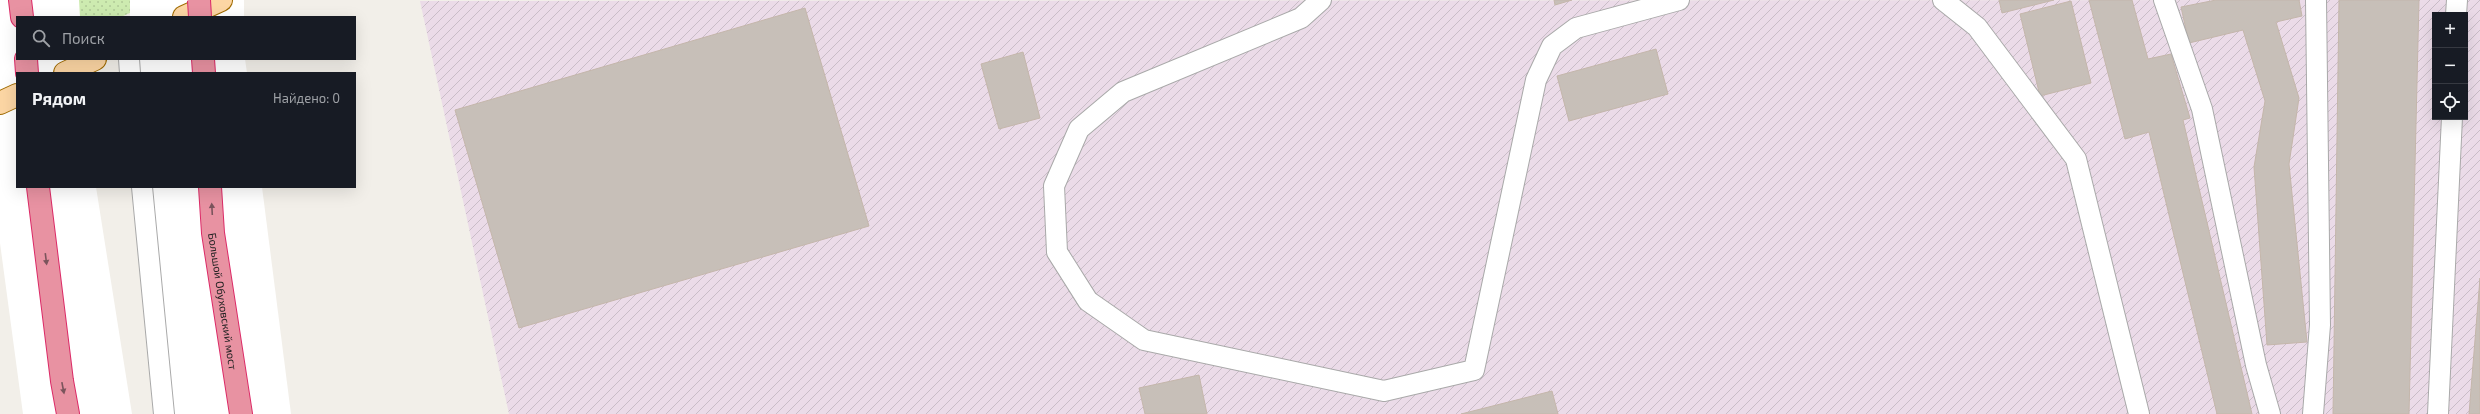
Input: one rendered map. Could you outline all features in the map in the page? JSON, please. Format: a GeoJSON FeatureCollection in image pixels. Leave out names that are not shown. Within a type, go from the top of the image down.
{"type":"FeatureCollection","features":[{"type":"Feature","properties":{"kind":"highway"},"geometry":{"type":"LineString","coordinates":[[20,0],[22,16]]}},
{"type":"Feature","properties":{"kind":"highway"},"geometry":{"type":"LineString","coordinates":[[199,0],[200,16]]}},
{"type":"Feature","properties":{"kind":"highway"},"geometry":{"type":"LineString","coordinates":[[26,60],[27,72]]}},
{"type":"Feature","properties":{"kind":"highway"},"geometry":{"type":"LineString","coordinates":[[203,60],[204,72]]}},
{"type":"Feature","properties":{"kind":"highway"},"geometry":{"type":"LineString","coordinates":[[38,188],[62,381],[68,414]]}},
{"type":"Feature","properties":{"kind":"highway","name":"Большой Обуховский мост"},"geometry":{"type":"LineString","coordinates":[[210,188],[213,233],[241,414]]}},
{"type":"Feature","properties":{"kind":"main road"},"geometry":{"type":"LineString","coordinates":[[186,16],[221,0]]}},
{"type":"Feature","properties":{"kind":"main road"},"geometry":{"type":"LineString","coordinates":[[67,72],[93,60]]}},
{"type":"Feature","properties":{"kind":"main road"},"geometry":{"type":"LineString","coordinates":[[0,103],[16,95]]}},
{"type":"Feature","properties":{"kind":"lane"},"geometry":{"type":"LineString","coordinates":[[1321,0],[1301,18],[1123,92],[1079,129],[1054,186],[1057,252],[1088,301],[1144,340],[1384,391],[1474,370],[1536,80],[1552,46],[1576,28],[1679,0]]}},
{"type":"Feature","properties":{"kind":"lane"},"geometry":{"type":"LineString","coordinates":[[1943,0],[1977,27],[2076,159],[2139,414]]}},
{"type":"Feature","properties":{"kind":"lane"},"geometry":{"type":"LineString","coordinates":[[2164,0],[2202,109],[2256,365],[2270,414]]}},
{"type":"Feature","properties":{"kind":"lane"},"geometry":{"type":"LineString","coordinates":[[2313,414],[2320,325],[2316,0]]}},
{"type":"Feature","properties":{"kind":"lane"},"geometry":{"type":"LineString","coordinates":[[2456,12],[2457,0]]}},
{"type":"Feature","properties":{"kind":"lane"},"geometry":{"type":"LineString","coordinates":[[129,60],[130,72]]}},
{"type":"Feature","properties":{"kind":"lane"},"geometry":{"type":"LineString","coordinates":[[2438,414],[2452,120]]}},
{"type":"Feature","properties":{"kind":"lane"},"geometry":{"type":"LineString","coordinates":[[142,188],[164,414]]}},
{"type":"Feature","properties":{"kind":"shaded area"},"geometry":{"type":"Polygon","coordinates":[[[2480,0],[2480,414],[509,414],[420,1],[2480,0]]]}},
{"type":"Feature","properties":{"kind":"green space"},"geometry":{"type":"Polygon","coordinates":[[[0,0],[158,0],[123,16],[16,16],[0,73],[0,0]]]}},
{"type":"Feature","properties":{"kind":"pier"},"geometry":{"type":"Polygon","coordinates":[[[0,0],[79,0],[80,16],[16,16],[16,60],[83,60],[84,72],[16,72],[16,188],[96,188],[132,414],[23,414],[0,243],[0,0]]]}},
{"type":"Feature","properties":{"kind":"pier"},"geometry":{"type":"Polygon","coordinates":[[[130,0],[244,0],[244,16],[130,16],[130,0]]]}},
{"type":"Feature","properties":{"kind":"pier"},"geometry":{"type":"Polygon","coordinates":[[[133,60],[245,60],[247,72],[134,72],[133,60]]]}},
{"type":"Feature","properties":{"kind":"pier"},"geometry":{"type":"Polygon","coordinates":[[[147,188],[262,188],[291,414],[171,414],[147,188]]]}},
{"type":"Feature","properties":{"kind":"building"},"geometry":{"type":"Polygon","coordinates":[[[1554,0],[1572,0],[1555,5],[1554,0]]]}},
{"type":"Feature","properties":{"kind":"building"},"geometry":{"type":"Polygon","coordinates":[[[1999,0],[2054,0],[2002,13],[1999,0]]]}},
{"type":"Feature","properties":{"kind":"building"},"geometry":{"type":"Polygon","coordinates":[[[2089,0],[2132,0],[2148,59],[2171,54],[2190,118],[2183,120],[2252,414],[2217,414],[2149,132],[2125,139],[2089,0]]]}},
{"type":"Feature","properties":{"kind":"building"},"geometry":{"type":"Polygon","coordinates":[[[2216,0],[2299,0],[2302,16],[2276,22],[2299,98],[2289,164],[2307,342],[2267,345],[2254,167],[2265,101],[2243,30],[2189,43],[2181,7],[2216,0]]]}},
{"type":"Feature","properties":{"kind":"building"},"geometry":{"type":"Polygon","coordinates":[[[2339,0],[2419,0],[2409,414],[2333,414],[2339,0]]]}},
{"type":"Feature","properties":{"kind":"building"},"geometry":{"type":"Polygon","coordinates":[[[2071,1],[2091,83],[2040,96],[2020,14],[2071,1]]]}},
{"type":"Feature","properties":{"kind":"building"},"geometry":{"type":"Polygon","coordinates":[[[805,8],[869,226],[519,328],[455,110],[805,8]]]}},
{"type":"Feature","properties":{"kind":"building"},"geometry":{"type":"Polygon","coordinates":[[[1656,49],[1668,94],[1569,121],[1557,76],[1656,49]]]}},
{"type":"Feature","properties":{"kind":"building"},"geometry":{"type":"Polygon","coordinates":[[[1023,52],[1040,118],[999,129],[981,64],[1023,52]]]}},
{"type":"Feature","properties":{"kind":"building"},"geometry":{"type":"Polygon","coordinates":[[[2480,278],[2480,414],[2469,414],[2480,278]]]}},
{"type":"Feature","properties":{"kind":"building"},"geometry":{"type":"Polygon","coordinates":[[[1199,375],[1207,414],[1145,414],[1139,388],[1199,375]]]}},
{"type":"Feature","properties":{"kind":"building"},"geometry":{"type":"Polygon","coordinates":[[[1552,391],[1558,414],[1461,414],[1552,391]]]}}]}
